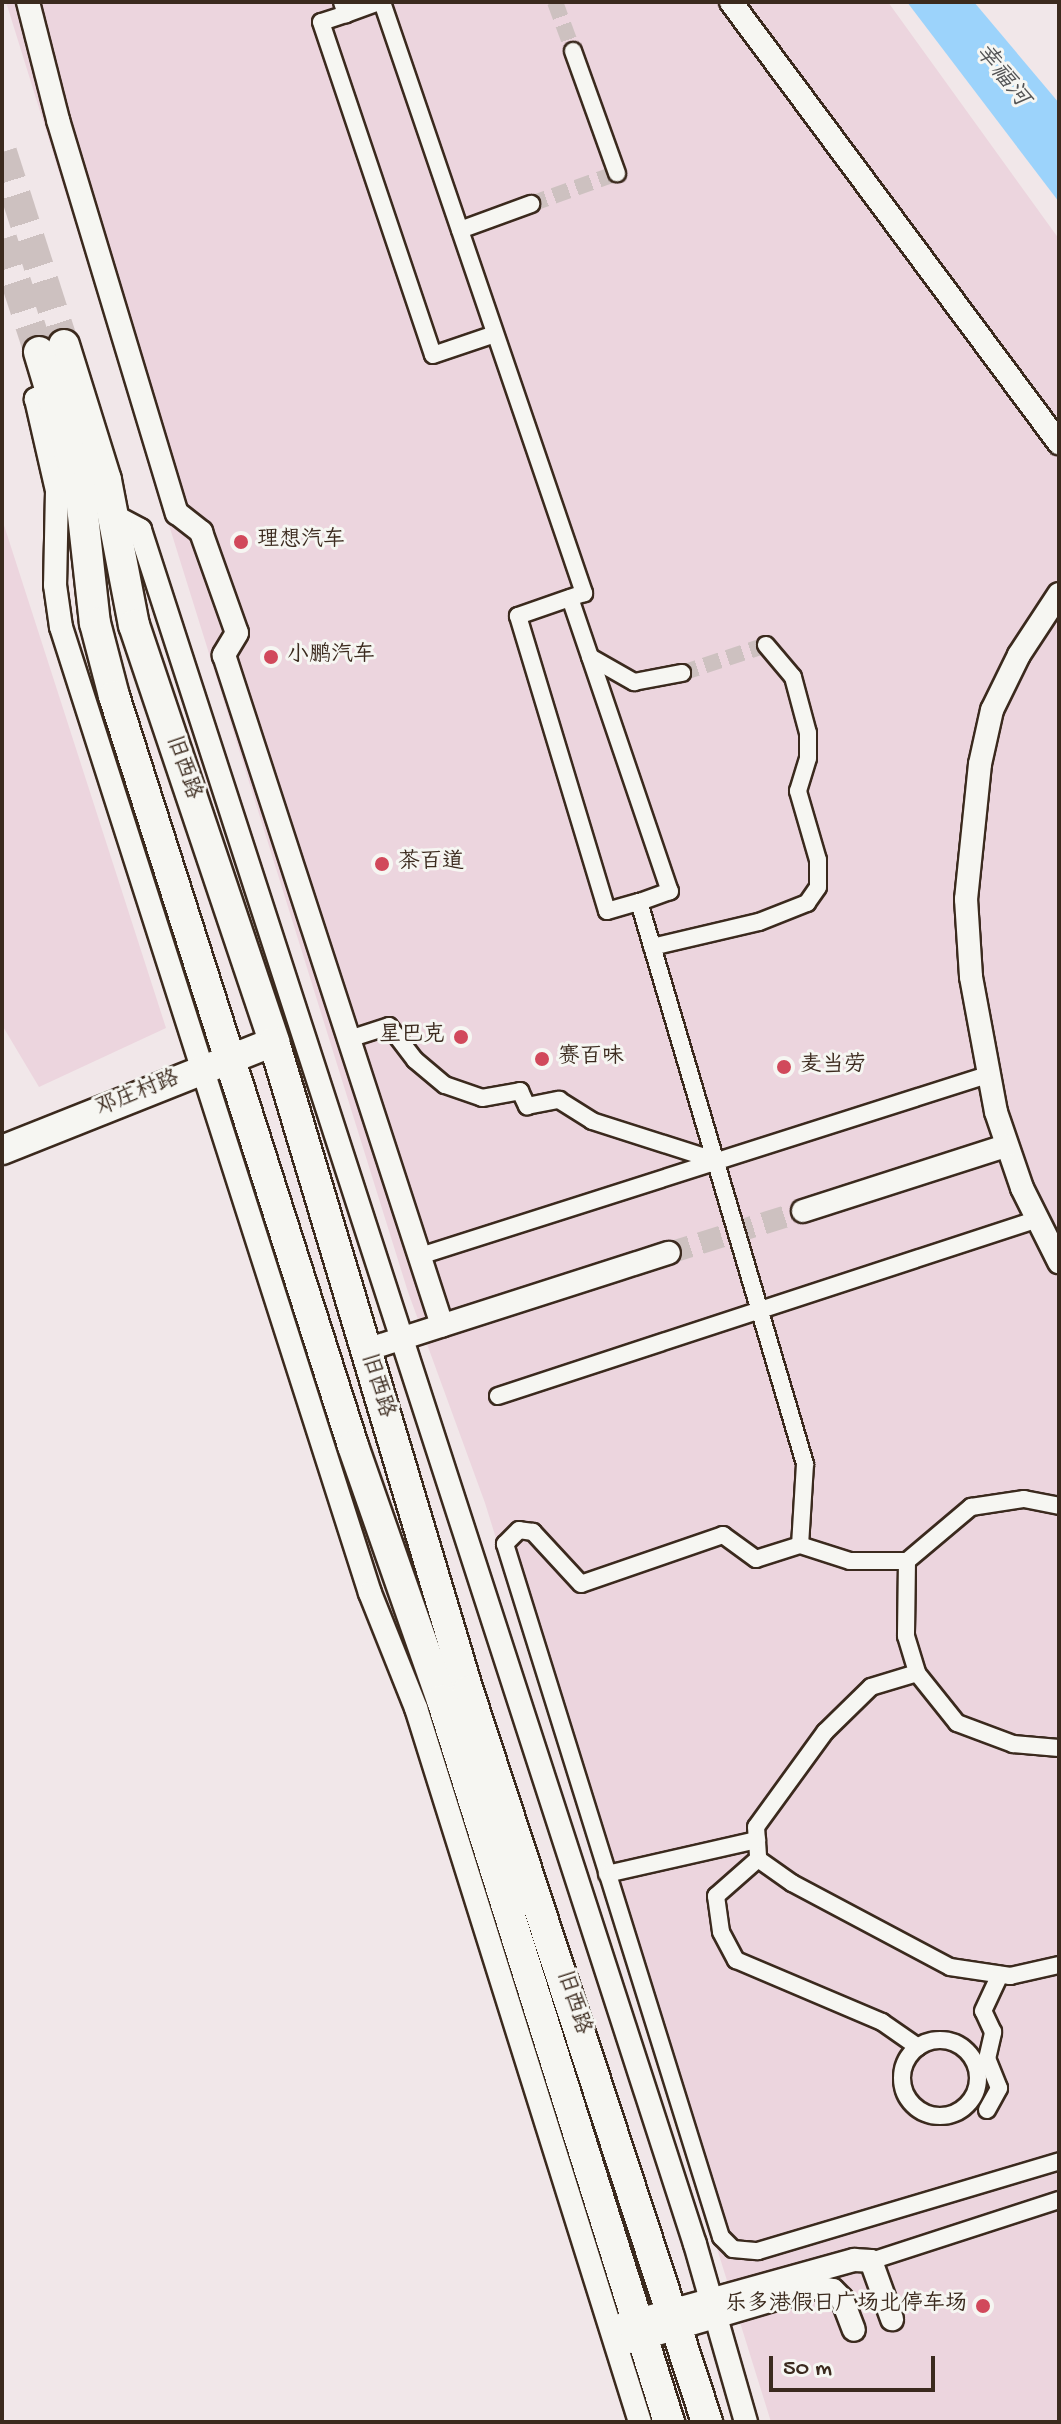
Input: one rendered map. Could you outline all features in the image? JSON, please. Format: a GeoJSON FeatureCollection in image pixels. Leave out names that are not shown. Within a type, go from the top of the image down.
{"type":"FeatureCollection","features":[{"type":"Feature","properties":{"kind":"main road","name":"旧西路"},"geometry":{"type":"LineString","coordinates":[[669,2422],[626,2333],[559,2064],[442,1700],[353,1446],[100,646],[80,488],[51,392],[51,348],[112,515],[134,625],[274,1042],[468,1691],[677,2318],[707,2422]]}},
{"type":"Feature","properties":{"kind":"street"},"geometry":{"type":"LineString","coordinates":[[28,2],[58,120],[177,513],[201,532],[237,633],[224,655],[442,1325]]}},
{"type":"Feature","properties":{"kind":"street"},"geometry":{"type":"LineString","coordinates":[[495,334],[433,355],[321,22],[344,8],[381,2],[584,593],[518,616],[607,911],[670,891],[570,598]]}},
{"type":"Feature","properties":{"kind":"street"},"geometry":{"type":"LineString","coordinates":[[731,2],[1059,443]]}},
{"type":"Feature","properties":{"kind":"street"},"geometry":{"type":"LineString","coordinates":[[573,51],[617,173]]}},
{"type":"Feature","properties":{"kind":"street"},"geometry":{"type":"LineString","coordinates":[[460,230],[531,204]]}},
{"type":"Feature","properties":{"kind":"street"},"geometry":{"type":"LineString","coordinates":[[51,392],[36,399],[57,491],[55,585],[61,627],[370,1593],[416,1708],[626,2333],[640,2422]]}},
{"type":"Feature","properties":{"kind":"street"},"geometry":{"type":"LineString","coordinates":[[112,515],[140,530],[403,1338],[462,1536],[695,2244],[746,2422]]}},
{"type":"Feature","properties":{"kind":"street"},"geometry":{"type":"LineString","coordinates":[[1059,594],[1019,655],[992,710],[980,764],[966,899],[971,977],[987,1075],[1006,1146],[1059,1262]]}},
{"type":"Feature","properties":{"kind":"street"},"geometry":{"type":"LineString","coordinates":[[652,947],[759,922],[807,903],[818,887],[818,860],[798,791],[808,758],[808,733],[793,677],[766,645]]}},
{"type":"Feature","properties":{"kind":"street"},"geometry":{"type":"LineString","coordinates":[[590,657],[634,682],[682,673]]}},
{"type":"Feature","properties":{"kind":"street"},"geometry":{"type":"LineString","coordinates":[[639,902],[805,1464],[800,1545]]}},
{"type":"Feature","properties":{"kind":"street"},"geometry":{"type":"LineString","coordinates":[[349,1039],[389,1026],[415,1060],[445,1085],[482,1098],[520,1091],[527,1106],[559,1100],[592,1121],[717,1161]]}},
{"type":"Feature","properties":{"kind":"street","name":"邓庄村路"},"geometry":{"type":"LineString","coordinates":[[2,1150],[274,1042]]}},
{"type":"Feature","properties":{"kind":"street"},"geometry":{"type":"LineString","coordinates":[[420,1256],[987,1075]]}},
{"type":"Feature","properties":{"kind":"street"},"geometry":{"type":"LineString","coordinates":[[803,1211],[1006,1146]]}},
{"type":"Feature","properties":{"kind":"street"},"geometry":{"type":"LineString","coordinates":[[498,1396],[1038,1219]]}},
{"type":"Feature","properties":{"kind":"street"},"geometry":{"type":"LineString","coordinates":[[366,1350],[669,1253]]}},
{"type":"Feature","properties":{"kind":"street"},"geometry":{"type":"LineString","coordinates":[[1059,1506],[1024,1499],[971,1507],[907,1561],[850,1561],[800,1545],[756,1559],[723,1535],[581,1584],[533,1532],[519,1530],[505,1544],[721,2237],[733,2249],[758,2251],[1059,2161]]}},
{"type":"Feature","properties":{"kind":"street"},"geometry":{"type":"LineString","coordinates":[[907,1561],[906,1636],[917,1673],[957,1723],[1013,1744],[1059,1748]]}},
{"type":"Feature","properties":{"kind":"street"},"geometry":{"type":"LineString","coordinates":[[758,1859],[756,1827],[825,1732],[871,1687],[917,1673]]}},
{"type":"Feature","properties":{"kind":"street"},"geometry":{"type":"LineString","coordinates":[[607,1874],[757,1840]]}},
{"type":"Feature","properties":{"kind":"street"},"geometry":{"type":"LineString","coordinates":[[758,1859],[792,1883],[950,1967],[1000,1975],[1059,1965]]}},
{"type":"Feature","properties":{"kind":"street"},"geometry":{"type":"LineString","coordinates":[[758,1859],[716,1896],[721,1932],[736,1960],[882,2022],[918,2047]]}},
{"type":"Feature","properties":{"kind":"street"},"geometry":{"type":"LineString","coordinates":[[987,2110],[999,2088],[985,2074],[968,2053],[958,2044],[933,2041],[918,2047],[905,2063],[902,2086],[925,2113],[960,2110],[985,2074],[993,2032],[983,2011],[1000,1975]]}},
{"type":"Feature","properties":{"kind":"street"},"geometry":{"type":"LineString","coordinates":[[626,2333],[711,2308],[834,2262],[871,2261],[1059,2200]]}},
{"type":"Feature","properties":{"kind":"street"},"geometry":{"type":"LineString","coordinates":[[871,2261],[892,2319]]}},
{"type":"Feature","properties":{"kind":"street"},"geometry":{"type":"LineString","coordinates":[[711,2308],[817,2287],[833,2290],[842,2299],[854,2330]]}},
{"type":"Feature","properties":{"kind":"shaded area"},"geometry":{"type":"Polygon","coordinates":[[[6,2],[888,2],[1059,239],[1059,2422],[771,2422],[485,1503],[408,1292],[6,2]]]}},
{"type":"Feature","properties":{"kind":"shaded area"},"geometry":{"type":"Polygon","coordinates":[[[2,519],[166,1028],[39,1087],[2,1025],[2,519]]]}},
{"type":"Feature","properties":{"kind":"water","name":"幸福河"},"geometry":{"type":"Polygon","coordinates":[[[907,2],[974,2],[1059,103],[1059,202],[907,2]]]}},
{"type":"Feature","properties":{"kind":"tunnel"},"geometry":{"type":"LineString","coordinates":[[555,2],[573,51]]}},
{"type":"Feature","properties":{"kind":"tunnel"},"geometry":{"type":"LineString","coordinates":[[2,152],[64,345]]}},
{"type":"Feature","properties":{"kind":"tunnel"},"geometry":{"type":"LineString","coordinates":[[531,204],[617,173]]}},
{"type":"Feature","properties":{"kind":"tunnel"},"geometry":{"type":"LineString","coordinates":[[2,239],[39,352]]}},
{"type":"Feature","properties":{"kind":"tunnel"},"geometry":{"type":"LineString","coordinates":[[682,673],[766,645]]}},
{"type":"Feature","properties":{"kind":"tunnel"},"geometry":{"type":"LineString","coordinates":[[669,1253],[803,1211]]}},
{"type":"Feature","properties":{"kind":"place","name":"理想汽车"},"geometry":{"type":"Point","coordinates":[241,542]}},
{"type":"Feature","properties":{"kind":"place","name":"小鹏汽车"},"geometry":{"type":"Point","coordinates":[271,657]}},
{"type":"Feature","properties":{"kind":"place","name":"茶百道"},"geometry":{"type":"Point","coordinates":[382,864]}},
{"type":"Feature","properties":{"kind":"place","name":"星巴克"},"geometry":{"type":"Point","coordinates":[461,1037]}},
{"type":"Feature","properties":{"kind":"place","name":"赛百味"},"geometry":{"type":"Point","coordinates":[542,1059]}},
{"type":"Feature","properties":{"kind":"place","name":"麦当劳"},"geometry":{"type":"Point","coordinates":[784,1067]}},
{"type":"Feature","properties":{"kind":"place","name":"乐多港假日广场北停车场"},"geometry":{"type":"Point","coordinates":[983,2306]}}]}
